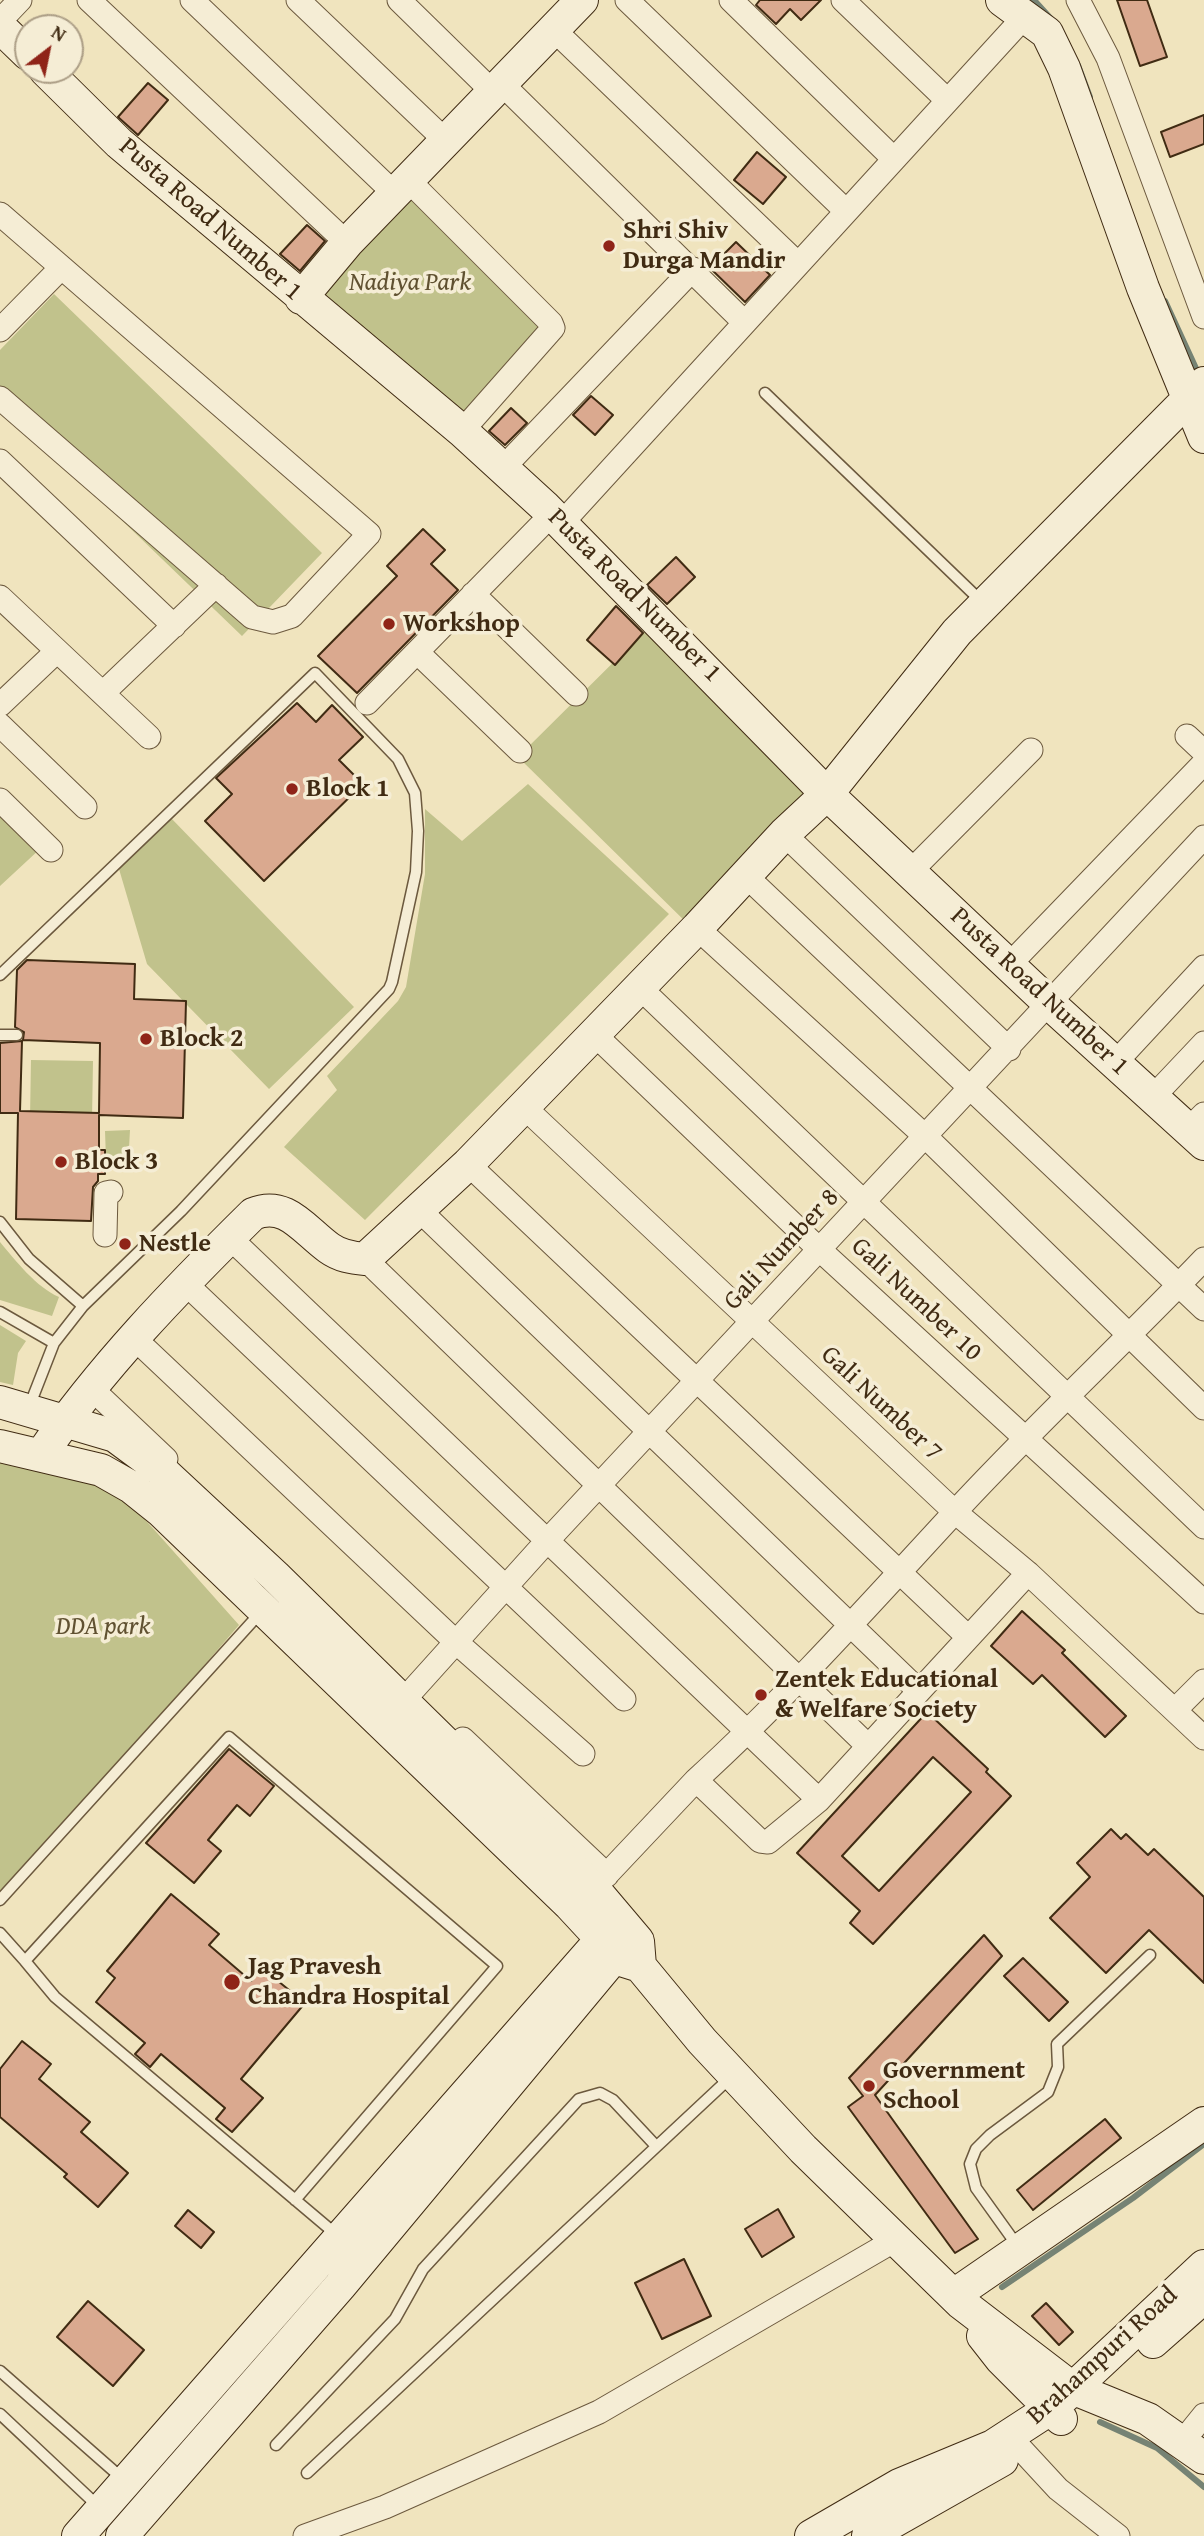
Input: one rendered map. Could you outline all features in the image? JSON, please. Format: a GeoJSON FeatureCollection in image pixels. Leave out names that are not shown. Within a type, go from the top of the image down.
{"type":"FeatureCollection","features":[{"type":"Feature","properties":{"kind":"street"},"geometry":{"type":"LineString","coordinates":[[0,21],[20,0]]}},
{"type":"Feature","properties":{"kind":"street"},"geometry":{"type":"LineString","coordinates":[[89,0],[347,243]]}},
{"type":"Feature","properties":{"kind":"street"},"geometry":{"type":"LineString","coordinates":[[192,0],[553,328],[462,431]]}},
{"type":"Feature","properties":{"kind":"street"},"geometry":{"type":"LineString","coordinates":[[298,0],[447,142]]}},
{"type":"Feature","properties":{"kind":"street"},"geometry":{"type":"LineString","coordinates":[[399,0],[693,269],[744,322]]}},
{"type":"Feature","properties":{"kind":"street"},"geometry":{"type":"LineString","coordinates":[[301,298],[347,243],[582,0]]}},
{"type":"Feature","properties":{"kind":"street"},"geometry":{"type":"LineString","coordinates":[[627,0],[846,211]]}},
{"type":"Feature","properties":{"kind":"street"},"geometry":{"type":"LineString","coordinates":[[731,0],[894,159]]}},
{"type":"Feature","properties":{"kind":"street"},"geometry":{"type":"LineString","coordinates":[[843,0],[947,100]]}},
{"type":"Feature","properties":{"kind":"street"},"geometry":{"type":"LineString","coordinates":[[1078,0],[1108,58],[1204,317]]}},
{"type":"Feature","properties":{"kind":"street"},"geometry":{"type":"LineString","coordinates":[[366,703],[473,594],[556,519],[744,322],[947,100],[1014,7],[1047,33],[1064,68],[1143,288],[1195,391],[1204,437]]}},
{"type":"Feature","properties":{"kind":"street"},"geometry":{"type":"LineString","coordinates":[[0,27],[14,40]]}},
{"type":"Feature","properties":{"kind":"street"},"geometry":{"type":"LineString","coordinates":[[553,29],[797,264]]}},
{"type":"Feature","properties":{"kind":"street","name":"Pusta Road Number 1"},"geometry":{"type":"LineString","coordinates":[[58,84],[119,143],[462,431],[556,519],[827,794],[1153,1098],[1199,1129]]}},
{"type":"Feature","properties":{"kind":"street"},"geometry":{"type":"LineString","coordinates":[[0,215],[369,534],[292,616],[273,622],[252,617],[0,398]]}},
{"type":"Feature","properties":{"kind":"street"},"geometry":{"type":"LineString","coordinates":[[0,330],[60,269]]}},
{"type":"Feature","properties":{"kind":"street"},"geometry":{"type":"LineString","coordinates":[[502,469],[693,269]]}},
{"type":"Feature","properties":{"kind":"street"},"geometry":{"type":"LineString","coordinates":[[365,1259],[417,1208],[468,1164],[698,928],[784,834],[827,794],[957,632],[1195,391]]}},
{"type":"Feature","properties":{"kind":"street"},"geometry":{"type":"LineString","coordinates":[[0,461],[174,626]]}},
{"type":"Feature","properties":{"kind":"street"},"geometry":{"type":"LineString","coordinates":[[103,693],[216,585]]}},
{"type":"Feature","properties":{"kind":"street"},"geometry":{"type":"LineString","coordinates":[[473,594],[576,694]]}},
{"type":"Feature","properties":{"kind":"street"},"geometry":{"type":"LineString","coordinates":[[0,597],[149,737]]}},
{"type":"Feature","properties":{"kind":"street"},"geometry":{"type":"LineString","coordinates":[[0,705],[57,651]]}},
{"type":"Feature","properties":{"kind":"street"},"geometry":{"type":"LineString","coordinates":[[417,652],[520,751]]}},
{"type":"Feature","properties":{"kind":"street"},"geometry":{"type":"LineString","coordinates":[[0,725],[85,807]]}},
{"type":"Feature","properties":{"kind":"street"},"geometry":{"type":"LineString","coordinates":[[1187,736],[1204,752]]}},
{"type":"Feature","properties":{"kind":"street"},"geometry":{"type":"LineString","coordinates":[[911,871],[1031,750]]}},
{"type":"Feature","properties":{"kind":"street"},"geometry":{"type":"LineString","coordinates":[[1009,965],[1204,763]]}},
{"type":"Feature","properties":{"kind":"street"},"geometry":{"type":"LineString","coordinates":[[0,800],[51,850]]}},
{"type":"Feature","properties":{"kind":"street"},"geometry":{"type":"LineString","coordinates":[[784,834],[1009,1049]]}},
{"type":"Feature","properties":{"kind":"street","name":"Gali Number 8"},"geometry":{"type":"LineString","coordinates":[[407,1697],[547,1541],[1204,837]]}},
{"type":"Feature","properties":{"kind":"street"},"geometry":{"type":"LineString","coordinates":[[746,876],[969,1090],[1204,1309]]}},
{"type":"Feature","properties":{"kind":"street"},"geometry":{"type":"LineString","coordinates":[[698,928],[926,1137],[1204,1408]]}},
{"type":"Feature","properties":{"kind":"street"},"geometry":{"type":"LineString","coordinates":[[1115,1063],[1204,967]]}},
{"type":"Feature","properties":{"kind":"street"},"geometry":{"type":"LineString","coordinates":[[639,987],[1204,1527]]}},
{"type":"Feature","properties":{"kind":"street","name":"Gali Number 10"},"geometry":{"type":"LineString","coordinates":[[594,1034],[820,1250],[1204,1602]]}},
{"type":"Feature","properties":{"kind":"street"},"geometry":{"type":"LineString","coordinates":[[1153,1098],[1204,1043]]}},
{"type":"Feature","properties":{"kind":"street","name":"Gali Number 7"},"geometry":{"type":"LineString","coordinates":[[524,1107],[955,1512],[1028,1573],[1177,1709],[1204,1738]]}},
{"type":"Feature","properties":{"kind":"street"},"geometry":{"type":"LineString","coordinates":[[468,1164],[968,1637]]}},
{"type":"Feature","properties":{"kind":"street"},"geometry":{"type":"LineString","coordinates":[[105,1235],[106,1193],[111,1192]]}},
{"type":"Feature","properties":{"kind":"street"},"geometry":{"type":"LineString","coordinates":[[417,1208],[919,1691]]}},
{"type":"Feature","properties":{"kind":"street"},"geometry":{"type":"LineString","coordinates":[[41,1455],[65,1420],[134,1338],[253,1214],[266,1209],[293,1217],[330,1249],[348,1258],[365,1259],[868,1746]]}},
{"type":"Feature","properties":{"kind":"street"},"geometry":{"type":"LineString","coordinates":[[229,1237],[819,1800]]}},
{"type":"Feature","properties":{"kind":"street"},"geometry":{"type":"LineString","coordinates":[[601,1882],[696,1780],[748,1733],[901,1573],[955,1512],[1204,1259]]}},
{"type":"Feature","properties":{"kind":"street"},"geometry":{"type":"LineString","coordinates":[[185,1283],[624,1699]]}},
{"type":"Feature","properties":{"kind":"street"},"geometry":{"type":"LineString","coordinates":[[134,1338],[456,1642],[583,1754]]}},
{"type":"Feature","properties":{"kind":"street"},"geometry":{"type":"LineString","coordinates":[[92,1389],[601,1882],[622,1943]]}},
{"type":"Feature","properties":{"kind":"street"},"geometry":{"type":"LineString","coordinates":[[14,1406],[115,1436],[161,1470],[275,1598],[622,1943],[734,2074],[803,2148],[957,2299],[1001,2359],[1069,2403],[1124,2408],[1193,2449],[1204,2415]]}},
{"type":"Feature","properties":{"kind":"street"},"geometry":{"type":"LineString","coordinates":[[0,1446],[101,1470],[131,1488],[407,1697]]}},
{"type":"Feature","properties":{"kind":"street"},"geometry":{"type":"LineString","coordinates":[[696,1780],[763,1842],[770,1840],[819,1800],[1028,1573]]}},
{"type":"Feature","properties":{"kind":"street"},"geometry":{"type":"LineString","coordinates":[[1177,1709],[1204,1681]]}},
{"type":"Feature","properties":{"kind":"street"},"geometry":{"type":"LineString","coordinates":[[78,2536],[114,2524],[340,2237],[622,1943]]}},
{"type":"Feature","properties":{"kind":"street"},"geometry":{"type":"LineString","coordinates":[[138,2491],[357,2266],[622,1943]]}},
{"type":"Feature","properties":{"kind":"street"},"geometry":{"type":"LineString","coordinates":[[957,2299],[1020,2250],[1204,2123]]}},
{"type":"Feature","properties":{"kind":"street"},"geometry":{"type":"LineString","coordinates":[[305,2536],[385,2507],[599,2412],[897,2239]]}},
{"type":"Feature","properties":{"kind":"street","name":"Brahampuri Road"},"geometry":{"type":"LineString","coordinates":[[1069,2403],[1204,2266]]}},
{"type":"Feature","properties":{"kind":"street","name":"Brahampuri Road"},"geometry":{"type":"LineString","coordinates":[[811,2536],[875,2526],[1015,2442],[1204,2297]]}},
{"type":"Feature","properties":{"kind":"street"},"geometry":{"type":"LineString","coordinates":[[1015,2442],[1073,2503],[1112,2528],[1118,2536]]}},
{"type":"Feature","properties":{"kind":"lane"},"geometry":{"type":"LineString","coordinates":[[765,393],[985,605]]}},
{"type":"Feature","properties":{"kind":"lane"},"geometry":{"type":"LineString","coordinates":[[0,975],[315,674],[398,759],[415,793],[418,831],[416,872],[389,989],[181,1211],[83,1306],[54,1343],[14,1406]]}},
{"type":"Feature","properties":{"kind":"lane"},"geometry":{"type":"LineString","coordinates":[[0,1035],[17,1035]]}},
{"type":"Feature","properties":{"kind":"lane"},"geometry":{"type":"LineString","coordinates":[[0,1222],[29,1259],[83,1306]]}},
{"type":"Feature","properties":{"kind":"lane"},"geometry":{"type":"LineString","coordinates":[[0,1312],[54,1343]]}},
{"type":"Feature","properties":{"kind":"lane"},"geometry":{"type":"LineString","coordinates":[[0,1900],[275,1598]]}},
{"type":"Feature","properties":{"kind":"lane"},"geometry":{"type":"LineString","coordinates":[[25,1961],[229,1737],[497,1966],[295,2200]]}},
{"type":"Feature","properties":{"kind":"lane"},"geometry":{"type":"LineString","coordinates":[[0,1933],[55,1997],[340,2237]]}},
{"type":"Feature","properties":{"kind":"lane"},"geometry":{"type":"LineString","coordinates":[[1020,2250],[976,2188],[970,2164],[976,2149],[1048,2092],[1058,2067],[1057,2044],[1150,1955]]}},
{"type":"Feature","properties":{"kind":"lane"},"geometry":{"type":"LineString","coordinates":[[307,2473],[734,2074]]}},
{"type":"Feature","properties":{"kind":"lane"},"geometry":{"type":"LineString","coordinates":[[276,2445],[395,2319],[423,2269],[579,2099],[591,2093],[600,2093],[613,2100],[656,2146]]}},
{"type":"Feature","properties":{"kind":"lane"},"geometry":{"type":"LineString","coordinates":[[0,2371],[138,2491]]}},
{"type":"Feature","properties":{"kind":"lane"},"geometry":{"type":"LineString","coordinates":[[0,2414],[114,2524]]}},
{"type":"Feature","properties":{"kind":"green space","name":"Nadiya Park"},"geometry":{"type":"Polygon","coordinates":[[[409,181],[548,336],[460,424],[315,284],[409,181]]]}},
{"type":"Feature","properties":{"kind":"green space"},"geometry":{"type":"Polygon","coordinates":[[[54,294],[322,553],[242,636],[0,403],[0,350],[54,294]]]}},
{"type":"Feature","properties":{"kind":"green space"},"geometry":{"type":"Polygon","coordinates":[[[657,619],[825,797],[694,930],[518,757],[657,619]]]}},
{"type":"Feature","properties":{"kind":"green space"},"geometry":{"type":"Polygon","coordinates":[[[528,784],[669,914],[365,1220],[284,1147],[337,1090],[327,1076],[398,1001],[406,987],[425,874],[425,809],[462,841],[528,784]]]}},
{"type":"Feature","properties":{"kind":"green space"},"geometry":{"type":"Polygon","coordinates":[[[0,807],[41,848],[0,886],[0,807]]]}},
{"type":"Feature","properties":{"kind":"green space"},"geometry":{"type":"Polygon","coordinates":[[[171,818],[354,1007],[269,1089],[147,964],[119,869],[171,818]]]}},
{"type":"Feature","properties":{"kind":"green space"},"geometry":{"type":"Polygon","coordinates":[[[31,1060],[93,1061],[92,1119],[30,1118],[31,1060]]]}},
{"type":"Feature","properties":{"kind":"green space"},"geometry":{"type":"Polygon","coordinates":[[[130,1130],[129,1148],[121,1156],[106,1159],[105,1131],[130,1130]]]}},
{"type":"Feature","properties":{"kind":"green space"},"geometry":{"type":"Polygon","coordinates":[[[0,1242],[34,1280],[59,1297],[52,1316],[0,1300],[0,1242]]]}},
{"type":"Feature","properties":{"kind":"green space"},"geometry":{"type":"Polygon","coordinates":[[[0,1325],[26,1341],[18,1353],[13,1385],[0,1382],[0,1325]]]}},
{"type":"Feature","properties":{"kind":"green space","name":"DDA park"},"geometry":{"type":"Polygon","coordinates":[[[0,1452],[101,1470],[239,1625],[0,1902],[0,1452]]]}},
{"type":"Feature","properties":{"kind":"building"},"geometry":{"type":"Polygon","coordinates":[[[760,0],[821,0],[801,20],[790,9],[776,24],[756,5],[760,0]]]}},
{"type":"Feature","properties":{"kind":"building"},"geometry":{"type":"Polygon","coordinates":[[[1117,0],[1147,0],[1167,57],[1140,66],[1117,0]]]}},
{"type":"Feature","properties":{"kind":"building"},"geometry":{"type":"Polygon","coordinates":[[[148,83],[168,100],[138,135],[118,117],[148,83]]]}},
{"type":"Feature","properties":{"kind":"building"},"geometry":{"type":"Polygon","coordinates":[[[1204,115],[1204,144],[1170,157],[1161,132],[1204,115]]]}},
{"type":"Feature","properties":{"kind":"building"},"geometry":{"type":"Polygon","coordinates":[[[757,152],[786,177],[763,204],[734,180],[757,152]]]}},
{"type":"Feature","properties":{"kind":"building"},"geometry":{"type":"Polygon","coordinates":[[[307,225],[325,241],[300,271],[280,254],[307,225]]]}},
{"type":"Feature","properties":{"kind":"building"},"geometry":{"type":"Polygon","coordinates":[[[736,242],[770,275],[745,302],[710,268],[736,242]]]}},
{"type":"Feature","properties":{"kind":"building"},"geometry":{"type":"Polygon","coordinates":[[[591,396],[613,415],[595,435],[573,415],[591,396]]]}},
{"type":"Feature","properties":{"kind":"building"},"geometry":{"type":"Polygon","coordinates":[[[511,408],[527,423],[505,445],[489,431],[511,408]]]}},
{"type":"Feature","properties":{"kind":"building","name":"Workshop"},"geometry":{"type":"Polygon","coordinates":[[[423,529],[445,550],[431,564],[458,590],[357,693],[318,656],[397,576],[387,566],[423,529]]]}},
{"type":"Feature","properties":{"kind":"building"},"geometry":{"type":"Polygon","coordinates":[[[676,557],[695,577],[667,604],[647,585],[676,557]]]}},
{"type":"Feature","properties":{"kind":"building"},"geometry":{"type":"Polygon","coordinates":[[[616,606],[643,633],[615,665],[587,640],[616,606]]]}},
{"type":"Feature","properties":{"kind":"building","name":"Block 1"},"geometry":{"type":"Polygon","coordinates":[[[297,703],[316,722],[332,705],[363,737],[339,760],[363,784],[264,881],[205,821],[232,794],[216,778],[297,703]]]}},
{"type":"Feature","properties":{"kind":"building","name":"Block 2"},"geometry":{"type":"Polygon","coordinates":[[[27,960],[135,964],[134,999],[186,1001],[183,1118],[99,1115],[99,1150],[105,1150],[105,1174],[98,1174],[98,1181],[93,1187],[91,1221],[16,1219],[18,1113],[0,1113],[0,1043],[22,1041],[20,1111],[99,1113],[100,1043],[23,1040],[24,1032],[15,1027],[17,970],[27,960]]]}},
{"type":"Feature","properties":{"kind":"building"},"geometry":{"type":"Polygon","coordinates":[[[1022,1611],[1065,1650],[1062,1653],[1126,1716],[1105,1737],[1042,1675],[1033,1684],[991,1646],[1022,1611]]]}},
{"type":"Feature","properties":{"kind":"building"},"geometry":{"type":"Polygon","coordinates":[[[927,1712],[988,1769],[986,1772],[1011,1796],[873,1944],[850,1923],[860,1911],[797,1853],[927,1712]],[[933,1757],[842,1856],[879,1891],[971,1792],[933,1757]]]}},
{"type":"Feature","properties":{"kind":"building"},"geometry":{"type":"Polygon","coordinates":[[[229,1749],[274,1786],[250,1816],[237,1805],[208,1840],[221,1851],[194,1883],[146,1843],[229,1749]]]}},
{"type":"Feature","properties":{"kind":"building"},"geometry":{"type":"Polygon","coordinates":[[[1111,1829],[1121,1839],[1126,1834],[1148,1855],[1154,1849],[1204,1897],[1204,1983],[1149,1930],[1106,1973],[1050,1918],[1090,1877],[1077,1863],[1111,1829]]]}},
{"type":"Feature","properties":{"kind":"building"},"geometry":{"type":"Polygon","coordinates":[[[171,1894],[219,1934],[209,1945],[251,1981],[262,1968],[305,2003],[241,2079],[263,2098],[232,2132],[216,2119],[225,2108],[161,2054],[150,2067],[135,2054],[145,2043],[96,2002],[115,1978],[107,1971],[171,1894]]]}},
{"type":"Feature","properties":{"kind":"building","name":"Government School"},"geometry":{"type":"Polygon","coordinates":[[[984,1935],[1002,1956],[875,2095],[978,2239],[955,2253],[848,2107],[863,2096],[849,2078],[984,1935]]]}},
{"type":"Feature","properties":{"kind":"building"},"geometry":{"type":"Polygon","coordinates":[[[1023,1958],[1068,2002],[1049,2021],[1004,1976],[1023,1958]]]}},
{"type":"Feature","properties":{"kind":"building"},"geometry":{"type":"Polygon","coordinates":[[[22,2041],[51,2064],[39,2079],[90,2122],[81,2132],[128,2173],[98,2207],[64,2177],[67,2174],[0,2117],[0,2069],[22,2041]]]}},
{"type":"Feature","properties":{"kind":"building"},"geometry":{"type":"Polygon","coordinates":[[[1105,2119],[1121,2138],[1033,2210],[1017,2190],[1105,2119]]]}},
{"type":"Feature","properties":{"kind":"building"},"geometry":{"type":"Polygon","coordinates":[[[778,2209],[794,2237],[762,2257],[745,2229],[778,2209]]]}},
{"type":"Feature","properties":{"kind":"building"},"geometry":{"type":"Polygon","coordinates":[[[188,2210],[214,2232],[201,2248],[175,2226],[188,2210]]]}},
{"type":"Feature","properties":{"kind":"building"},"geometry":{"type":"Polygon","coordinates":[[[684,2259],[711,2316],[662,2339],[635,2283],[684,2259]]]}},
{"type":"Feature","properties":{"kind":"building"},"geometry":{"type":"Polygon","coordinates":[[[88,2301],[144,2350],[113,2386],[57,2337],[88,2301]]]}},
{"type":"Feature","properties":{"kind":"building"},"geometry":{"type":"Polygon","coordinates":[[[1046,2303],[1073,2332],[1059,2345],[1032,2316],[1046,2303]]]}},
{"type":"Feature","properties":{"kind":"waterway"},"geometry":{"type":"LineString","coordinates":[[1034,0],[1054,22]]}},
{"type":"Feature","properties":{"kind":"waterway"},"geometry":{"type":"LineString","coordinates":[[1078,65],[1090,97]]}},
{"type":"Feature","properties":{"kind":"waterway"},"geometry":{"type":"LineString","coordinates":[[1165,301],[1200,377]]}},
{"type":"Feature","properties":{"kind":"waterway"},"geometry":{"type":"LineString","coordinates":[[1002,2287],[1133,2198],[1204,2144]]}},
{"type":"Feature","properties":{"kind":"waterway"},"geometry":{"type":"LineString","coordinates":[[1100,2422],[1157,2448],[1204,2487]]}},
{"type":"Feature","properties":{"kind":"place","name":"Shri Shiv Durga Mandir"},"geometry":{"type":"Point","coordinates":[609,246]}},
{"type":"Feature","properties":{"kind":"place","name":"Workshop"},"geometry":{"type":"Point","coordinates":[389,624]}},
{"type":"Feature","properties":{"kind":"place","name":"Block 1"},"geometry":{"type":"Point","coordinates":[292,789]}},
{"type":"Feature","properties":{"kind":"place","name":"Block 2"},"geometry":{"type":"Point","coordinates":[146,1039]}},
{"type":"Feature","properties":{"kind":"place","name":"Block 3"},"geometry":{"type":"Point","coordinates":[61,1162]}},
{"type":"Feature","properties":{"kind":"place","name":"Nestle"},"geometry":{"type":"Point","coordinates":[125,1244]}},
{"type":"Feature","properties":{"kind":"place","name":"Zentek Educational & Welfare Society"},"geometry":{"type":"Point","coordinates":[761,1695]}},
{"type":"Feature","properties":{"kind":"place","name":"Jag Pravesh Chandra Hospital"},"geometry":{"type":"Point","coordinates":[232,1982]}},
{"type":"Feature","properties":{"kind":"place","name":"Government School"},"geometry":{"type":"Point","coordinates":[869,2086]}}]}
